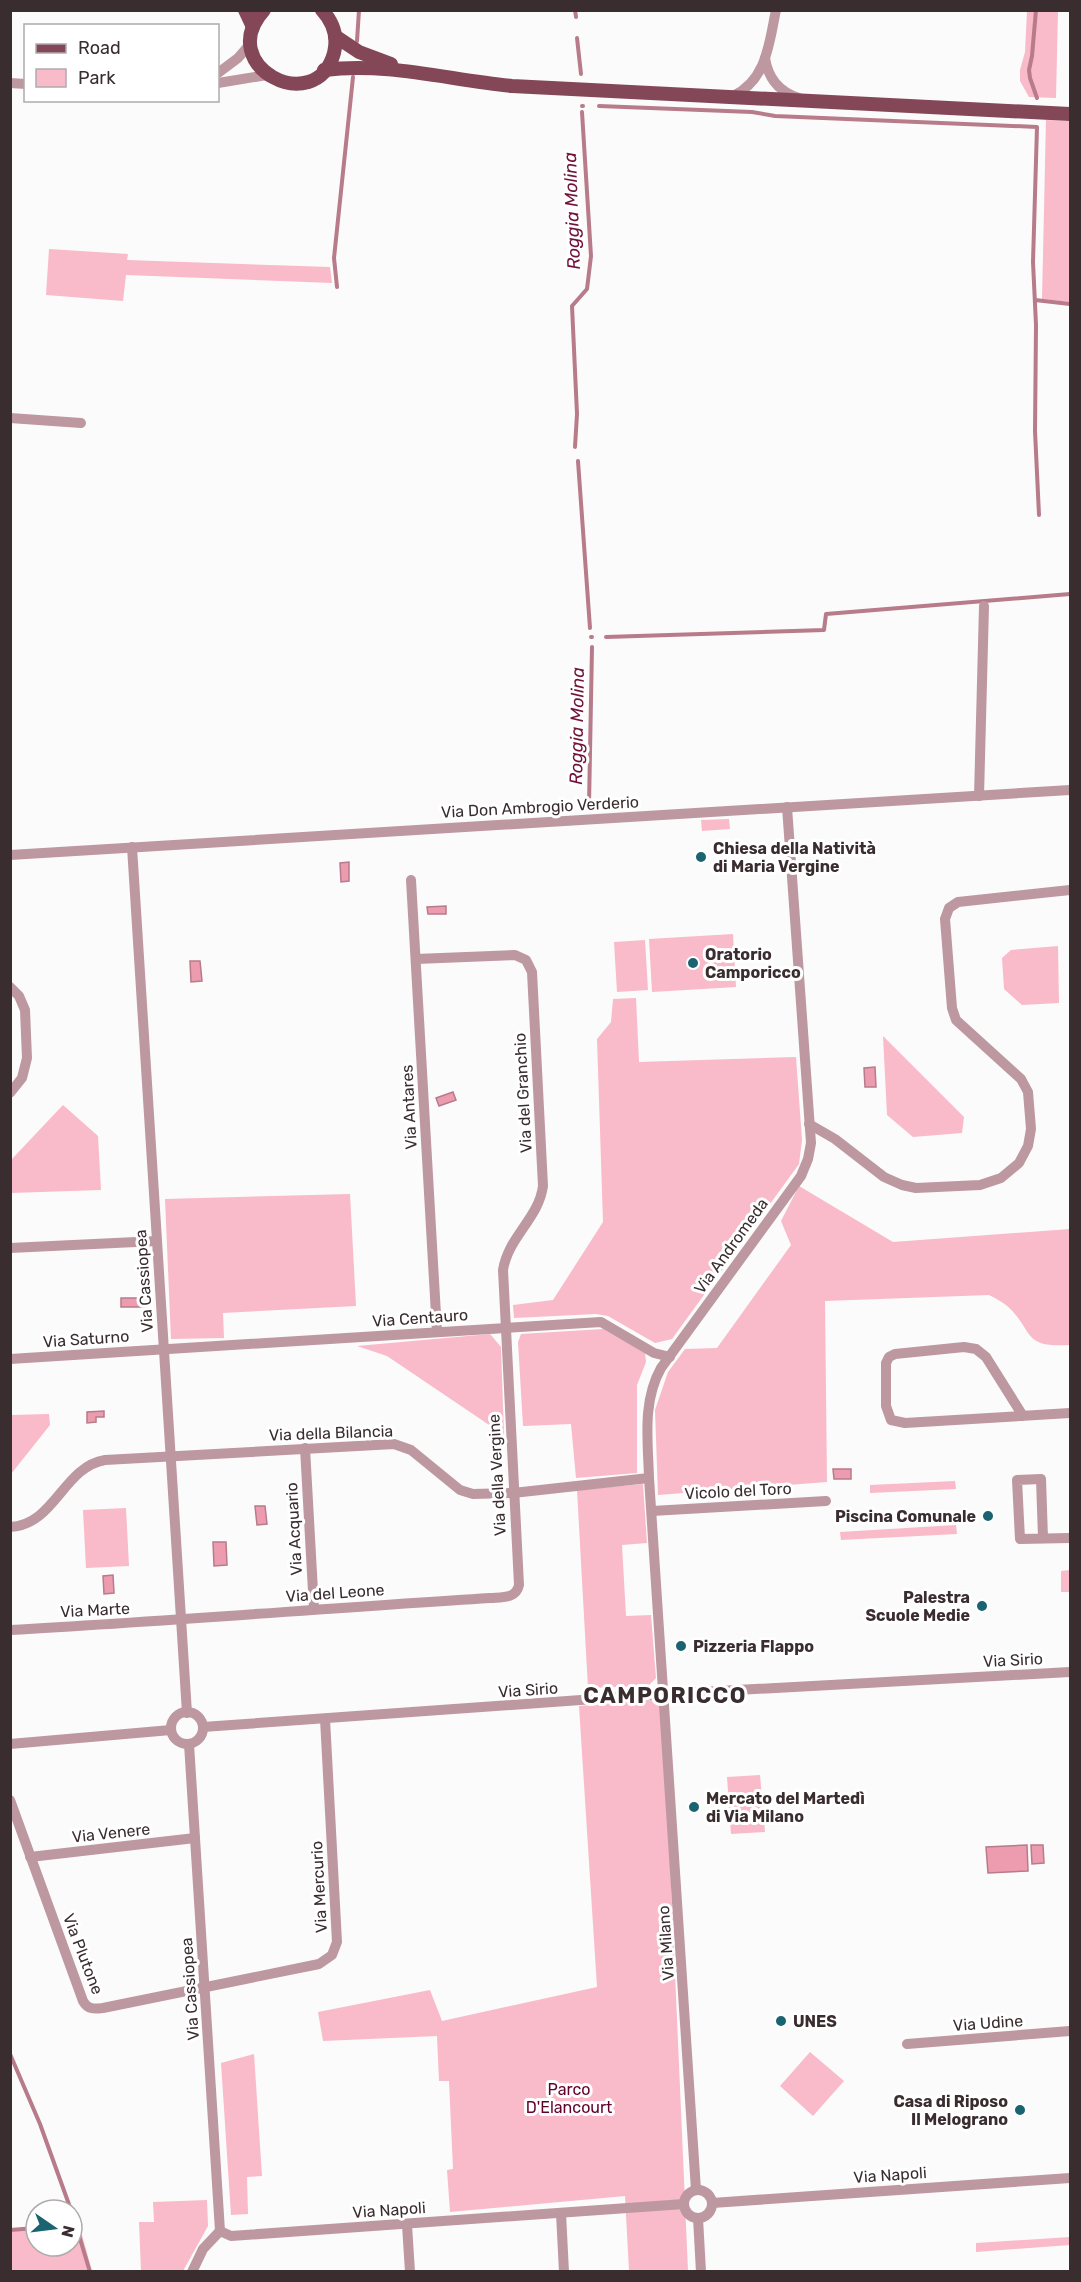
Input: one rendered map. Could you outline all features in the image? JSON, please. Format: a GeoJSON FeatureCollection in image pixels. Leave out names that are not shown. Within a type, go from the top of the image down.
{"type":"FeatureCollection","features":[{"type":"Feature","properties":{"kind":"main road"},"geometry":{"type":"LineString","coordinates":[[245,10],[253,27]]}},
{"type":"Feature","properties":{"kind":"main road"},"geometry":{"type":"LineString","coordinates":[[264,10],[253,27],[251,44],[255,60],[267,75],[280,82],[298,84],[315,78],[324,70],[333,55],[335,36],[330,20],[322,10]]}},
{"type":"Feature","properties":{"kind":"main road"},"geometry":{"type":"LineString","coordinates":[[335,36],[359,52],[407,70]]}},
{"type":"Feature","properties":{"kind":"main road"},"geometry":{"type":"LineString","coordinates":[[324,70],[358,67],[407,70],[468,82],[512,86],[1071,114]]}},
{"type":"Feature","properties":{"kind":"street"},"geometry":{"type":"LineString","coordinates":[[733,96],[752,83],[761,69],[777,10]]}},
{"type":"Feature","properties":{"kind":"street"},"geometry":{"type":"LineString","coordinates":[[219,72],[234,62],[251,44]]}},
{"type":"Feature","properties":{"kind":"street"},"geometry":{"type":"LineString","coordinates":[[765,57],[766,66],[775,83],[791,96],[802,99]]}},
{"type":"Feature","properties":{"kind":"street"},"geometry":{"type":"LineString","coordinates":[[219,83],[267,75]]}},
{"type":"Feature","properties":{"kind":"street"},"geometry":{"type":"LineString","coordinates":[[10,418],[81,423]]}},
{"type":"Feature","properties":{"kind":"street"},"geometry":{"type":"LineString","coordinates":[[979,796],[984,606]]}},
{"type":"Feature","properties":{"kind":"street","name":"Via Don Ambrogio Verderio"},"geometry":{"type":"LineString","coordinates":[[10,855],[1071,790]]}},
{"type":"Feature","properties":{"kind":"street","name":"Via Andromeda"},"geometry":{"type":"LineString","coordinates":[[664,1694],[650,1478],[648,1404],[655,1380],[670,1357],[803,1172],[811,1146],[787,807]]}},
{"type":"Feature","properties":{"kind":"street","name":"Via Cassiopea"},"geometry":{"type":"LineString","coordinates":[[132,847],[187,1713]]}},
{"type":"Feature","properties":{"kind":"street","name":"Via Antares"},"geometry":{"type":"LineString","coordinates":[[411,880],[437,1332]]}},
{"type":"Feature","properties":{"kind":"street"},"geometry":{"type":"LineString","coordinates":[[809,1124],[835,1139],[884,1177],[905,1186],[988,1184],[1008,1173],[1023,1157],[1029,1143],[1028,1092],[1021,1079],[956,1020],[952,1008],[945,919],[949,908],[958,902],[1071,890]]}},
{"type":"Feature","properties":{"kind":"street","name":"Via del Granchio"},"geometry":{"type":"LineString","coordinates":[[416,959],[512,955],[523,957],[531,968],[543,1186],[537,1207],[505,1256],[503,1270],[504,1328]]}},
{"type":"Feature","properties":{"kind":"street"},"geometry":{"type":"LineString","coordinates":[[10,987],[19,996],[25,1011],[27,1058],[22,1078],[10,1093]]}},
{"type":"Feature","properties":{"kind":"street"},"geometry":{"type":"LineString","coordinates":[[10,1248],[157,1241]]}},
{"type":"Feature","properties":{"kind":"street","name":"Via Centauro"},"geometry":{"type":"LineString","coordinates":[[164,1349],[601,1322],[654,1353],[670,1357]]}},
{"type":"Feature","properties":{"kind":"street","name":"Via della Vergine"},"geometry":{"type":"LineString","coordinates":[[490,1598],[512,1596],[519,1587],[504,1328]]}},
{"type":"Feature","properties":{"kind":"street"},"geometry":{"type":"LineString","coordinates":[[1023,1416],[986,1358],[976,1349],[964,1347],[899,1354],[889,1357],[886,1363],[886,1406],[894,1422],[905,1423],[1023,1416],[1071,1413]]}},
{"type":"Feature","properties":{"kind":"street","name":"Via Saturno"},"geometry":{"type":"LineString","coordinates":[[10,1359],[164,1349]]}},
{"type":"Feature","properties":{"kind":"street","name":"Via della Bilancia"},"geometry":{"type":"LineString","coordinates":[[10,1527],[27,1525],[39,1517],[77,1474],[91,1464],[105,1460],[399,1445],[414,1452],[464,1492],[478,1495],[650,1478]]}},
{"type":"Feature","properties":{"kind":"street","name":"Via Acquario"},"geometry":{"type":"LineString","coordinates":[[305,1448],[314,1609]]}},
{"type":"Feature","properties":{"kind":"street"},"geometry":{"type":"LineString","coordinates":[[1044,1538],[1041,1479],[1017,1480],[1020,1539],[1071,1538]]}},
{"type":"Feature","properties":{"kind":"street","name":"Vicolo del Toro"},"geometry":{"type":"LineString","coordinates":[[652,1511],[826,1501]]}},
{"type":"Feature","properties":{"kind":"street","name":"Via del Leone"},"geometry":{"type":"LineString","coordinates":[[181,1620],[490,1598]]}},
{"type":"Feature","properties":{"kind":"street","name":"Via Marte"},"geometry":{"type":"LineString","coordinates":[[10,1630],[181,1620]]}},
{"type":"Feature","properties":{"kind":"street","name":"Via Sirio"},"geometry":{"type":"LineString","coordinates":[[203,1727],[664,1694],[1071,1672]]}},
{"type":"Feature","properties":{"kind":"street","name":"Via Milano"},"geometry":{"type":"LineString","coordinates":[[664,1694],[696,2190]]}},
{"type":"Feature","properties":{"kind":"street"},"geometry":{"type":"LineString","coordinates":[[182,1713],[200,1719],[203,1727],[198,1740],[189,1744],[179,1742],[171,1730],[174,1720],[182,1713]]}},
{"type":"Feature","properties":{"kind":"street","name":"Via Mercurio"},"geometry":{"type":"LineString","coordinates":[[205,1987],[319,1964],[330,1958],[335,1950],[337,1942],[325,1719]]}},
{"type":"Feature","properties":{"kind":"street"},"geometry":{"type":"LineString","coordinates":[[10,1743],[171,1730]]}},
{"type":"Feature","properties":{"kind":"street","name":"Via Cassiopea"},"geometry":{"type":"LineString","coordinates":[[189,1744],[220,2231]]}},
{"type":"Feature","properties":{"kind":"street","name":"Via Plutone"},"geometry":{"type":"LineString","coordinates":[[10,1800],[87,2007],[104,2008],[205,1987]]}},
{"type":"Feature","properties":{"kind":"street","name":"Via Venere"},"geometry":{"type":"LineString","coordinates":[[30,1857],[195,1838]]}},
{"type":"Feature","properties":{"kind":"street","name":"Via Udine"},"geometry":{"type":"LineString","coordinates":[[907,2044],[1071,2031]]}},
{"type":"Feature","properties":{"kind":"street","name":"Via Napoli"},"geometry":{"type":"LineString","coordinates":[[712,2203],[1071,2178]]}},
{"type":"Feature","properties":{"kind":"street"},"geometry":{"type":"LineString","coordinates":[[696,2190],[707,2193],[712,2203],[709,2213],[698,2218],[689,2214],[684,2204],[687,2195],[696,2190]]}},
{"type":"Feature","properties":{"kind":"street","name":"Via Napoli"},"geometry":{"type":"LineString","coordinates":[[220,2231],[231,2236],[684,2204]]}},
{"type":"Feature","properties":{"kind":"street"},"geometry":{"type":"LineString","coordinates":[[561,2213],[564,2271]]}},
{"type":"Feature","properties":{"kind":"street"},"geometry":{"type":"LineString","coordinates":[[698,2218],[701,2271]]}},
{"type":"Feature","properties":{"kind":"street"},"geometry":{"type":"LineString","coordinates":[[407,2224],[410,2271]]}},
{"type":"Feature","properties":{"kind":"street"},"geometry":{"type":"LineString","coordinates":[[192,2271],[203,2249],[220,2231]]}},
{"type":"Feature","properties":{"kind":"green space"},"geometry":{"type":"Polygon","coordinates":[[[1027,11],[1058,11],[1056,98],[1029,97],[1020,81],[1020,70],[1025,52],[1027,11]]]}},
{"type":"Feature","properties":{"kind":"green space"},"geometry":{"type":"Polygon","coordinates":[[[1046,120],[1070,121],[1070,302],[1042,299],[1046,120]]]}},
{"type":"Feature","properties":{"kind":"green space"},"geometry":{"type":"Polygon","coordinates":[[[49,249],[128,254],[127,260],[330,267],[332,283],[126,275],[123,301],[46,295],[49,249]]]}},
{"type":"Feature","properties":{"kind":"green space"},"geometry":{"type":"Polygon","coordinates":[[[729,819],[730,829],[702,831],[701,820],[729,819]]]}},
{"type":"Feature","properties":{"kind":"green space","name":"Oratorio Camporicco"},"geometry":{"type":"Polygon","coordinates":[[[733,934],[736,987],[652,992],[649,939],[733,934]]]}},
{"type":"Feature","properties":{"kind":"green space"},"geometry":{"type":"Polygon","coordinates":[[[645,940],[648,990],[617,992],[614,942],[645,940]]]}},
{"type":"Feature","properties":{"kind":"green space"},"geometry":{"type":"Polygon","coordinates":[[[1058,946],[1059,1003],[1022,1005],[1004,989],[1002,958],[1011,950],[1058,946]]]}},
{"type":"Feature","properties":{"kind":"green space"},"geometry":{"type":"Polygon","coordinates":[[[636,998],[639,1062],[796,1057],[802,1140],[799,1164],[672,1339],[655,1343],[608,1316],[596,1314],[514,1318],[513,1305],[553,1300],[603,1222],[597,1039],[611,1022],[613,999],[636,998]]]}},
{"type":"Feature","properties":{"kind":"green space"},"geometry":{"type":"Polygon","coordinates":[[[883,1036],[964,1117],[962,1133],[913,1137],[887,1115],[883,1036]]]}},
{"type":"Feature","properties":{"kind":"green space"},"geometry":{"type":"Polygon","coordinates":[[[63,1105],[98,1136],[101,1190],[11,1193],[11,1160],[63,1105]]]}},
{"type":"Feature","properties":{"kind":"green space"},"geometry":{"type":"Polygon","coordinates":[[[799,1186],[893,1242],[1070,1229],[1070,1345],[1043,1344],[1035,1340],[1006,1305],[989,1295],[825,1301],[827,1482],[658,1495],[655,1410],[668,1372],[685,1349],[717,1348],[791,1245],[781,1221],[799,1186]]]}},
{"type":"Feature","properties":{"kind":"green space"},"geometry":{"type":"Polygon","coordinates":[[[350,1194],[356,1306],[223,1313],[224,1338],[171,1339],[165,1199],[350,1194]]]}},
{"type":"Feature","properties":{"kind":"green space"},"geometry":{"type":"Polygon","coordinates":[[[603,1329],[645,1353],[646,1362],[637,1385],[637,1473],[576,1478],[571,1424],[523,1426],[518,1342],[521,1334],[603,1329]]]}},
{"type":"Feature","properties":{"kind":"green space"},"geometry":{"type":"Polygon","coordinates":[[[490,1334],[501,1347],[504,1435],[387,1356],[357,1346],[490,1334]]]}},
{"type":"Feature","properties":{"kind":"green space"},"geometry":{"type":"Polygon","coordinates":[[[49,1414],[50,1425],[11,1474],[11,1415],[49,1414]]]}},
{"type":"Feature","properties":{"kind":"green space"},"geometry":{"type":"Polygon","coordinates":[[[955,1481],[956,1489],[870,1493],[870,1485],[955,1481]]]}},
{"type":"Feature","properties":{"kind":"green space"},"geometry":{"type":"Polygon","coordinates":[[[643,1484],[647,1543],[622,1545],[626,1616],[651,1615],[656,1678],[648,1686],[588,1688],[577,1490],[643,1484]]]}},
{"type":"Feature","properties":{"kind":"green space"},"geometry":{"type":"Polygon","coordinates":[[[126,1508],[129,1566],[86,1568],[83,1510],[126,1508]]]}},
{"type":"Feature","properties":{"kind":"green space"},"geometry":{"type":"Polygon","coordinates":[[[956,1525],[957,1534],[841,1540],[840,1532],[956,1525]]]}},
{"type":"Feature","properties":{"kind":"green space"},"geometry":{"type":"Polygon","coordinates":[[[1070,1570],[1070,1592],[1061,1592],[1061,1571],[1070,1570]]]}},
{"type":"Feature","properties":{"kind":"green space","name":"Parco D'Elancourt"},"geometry":{"type":"Polygon","coordinates":[[[663,1699],[688,2271],[629,2271],[625,2196],[450,2212],[447,2170],[453,2169],[449,2081],[439,2081],[437,2036],[323,2041],[318,2012],[430,1990],[442,2021],[597,1987],[579,1706],[663,1699]]]}},
{"type":"Feature","properties":{"kind":"green space"},"geometry":{"type":"Polygon","coordinates":[[[760,1775],[765,1832],[731,1834],[727,1777],[760,1775]]]}},
{"type":"Feature","properties":{"kind":"green space"},"geometry":{"type":"Polygon","coordinates":[[[810,2052],[844,2081],[813,2116],[780,2086],[810,2052]]]}},
{"type":"Feature","properties":{"kind":"green space"},"geometry":{"type":"Polygon","coordinates":[[[254,2054],[262,2176],[247,2177],[248,2214],[231,2215],[221,2063],[254,2054]]]}},
{"type":"Feature","properties":{"kind":"green space"},"geometry":{"type":"Polygon","coordinates":[[[207,2200],[208,2226],[183,2271],[141,2271],[139,2222],[154,2222],[153,2202],[207,2200]]]}},
{"type":"Feature","properties":{"kind":"green space"},"geometry":{"type":"Polygon","coordinates":[[[24,2228],[24,2258],[84,2258],[84,2242],[92,2271],[11,2271],[11,2229],[24,2228]]]}},
{"type":"Feature","properties":{"kind":"green space"},"geometry":{"type":"Polygon","coordinates":[[[1070,2237],[1070,2245],[976,2252],[976,2243],[1070,2237]]]}},
{"type":"Feature","properties":{"kind":"shaded area"},"geometry":{"type":"Polygon","coordinates":[[[349,862],[349,881],[341,882],[340,863],[349,862]]]}},
{"type":"Feature","properties":{"kind":"shaded area"},"geometry":{"type":"Polygon","coordinates":[[[446,906],[446,914],[428,914],[427,907],[446,906]]]}},
{"type":"Feature","properties":{"kind":"shaded area"},"geometry":{"type":"Polygon","coordinates":[[[190,961],[200,961],[202,981],[191,982],[190,961]]]}},
{"type":"Feature","properties":{"kind":"shaded area"},"geometry":{"type":"Polygon","coordinates":[[[875,1067],[876,1087],[865,1087],[864,1068],[875,1067]]]}},
{"type":"Feature","properties":{"kind":"shaded area"},"geometry":{"type":"Polygon","coordinates":[[[453,1092],[456,1100],[439,1106],[436,1098],[453,1092]]]}},
{"type":"Feature","properties":{"kind":"shaded area"},"geometry":{"type":"Polygon","coordinates":[[[121,1298],[147,1298],[147,1307],[121,1307],[121,1298]]]}},
{"type":"Feature","properties":{"kind":"shaded area"},"geometry":{"type":"Polygon","coordinates":[[[104,1411],[104,1417],[96,1417],[96,1422],[87,1423],[87,1412],[104,1411]]]}},
{"type":"Feature","properties":{"kind":"shaded area"},"geometry":{"type":"Polygon","coordinates":[[[833,1469],[851,1469],[851,1479],[834,1479],[833,1469]]]}},
{"type":"Feature","properties":{"kind":"shaded area"},"geometry":{"type":"Polygon","coordinates":[[[255,1506],[265,1506],[267,1524],[257,1525],[255,1506]]]}},
{"type":"Feature","properties":{"kind":"shaded area"},"geometry":{"type":"Polygon","coordinates":[[[213,1542],[226,1542],[227,1565],[214,1566],[213,1542]]]}},
{"type":"Feature","properties":{"kind":"shaded area"},"geometry":{"type":"Polygon","coordinates":[[[113,1575],[114,1593],[104,1594],[103,1576],[113,1575]]]}},
{"type":"Feature","properties":{"kind":"shaded area"},"geometry":{"type":"Polygon","coordinates":[[[1027,1845],[1028,1871],[988,1873],[986,1847],[1027,1845]]]}},
{"type":"Feature","properties":{"kind":"shaded area"},"geometry":{"type":"Polygon","coordinates":[[[1031,1845],[1043,1845],[1044,1863],[1032,1864],[1031,1845]]]}},
{"type":"Feature","properties":{"kind":"waterway"},"geometry":{"type":"LineString","coordinates":[[357,41],[359,10]]}},
{"type":"Feature","properties":{"kind":"waterway","name":"Roggia Molina"},"geometry":{"type":"LineString","coordinates":[[575,10],[576,17]]}},
{"type":"Feature","properties":{"kind":"waterway"},"geometry":{"type":"LineString","coordinates":[[1036,10],[1029,70],[1037,98]]}},
{"type":"Feature","properties":{"kind":"waterway","name":"Roggia Molina"},"geometry":{"type":"LineString","coordinates":[[577,38],[581,74]]}},
{"type":"Feature","properties":{"kind":"waterway"},"geometry":{"type":"LineString","coordinates":[[337,287],[334,258],[353,77]]}},
{"type":"Feature","properties":{"kind":"waterway"},"geometry":{"type":"LineString","coordinates":[[599,106],[1037,127],[1033,262],[1036,325],[1035,431],[1039,515]]}},
{"type":"Feature","properties":{"kind":"waterway","name":"Roggia Molina"},"geometry":{"type":"LineString","coordinates":[[575,447],[577,414],[572,306],[587,289],[591,256],[582,112]]}},
{"type":"Feature","properties":{"kind":"waterway"},"geometry":{"type":"LineString","coordinates":[[1035,300],[1070,304]]}},
{"type":"Feature","properties":{"kind":"waterway","name":"Roggia Molina"},"geometry":{"type":"LineString","coordinates":[[578,461],[590,628]]}},
{"type":"Feature","properties":{"kind":"waterway"},"geometry":{"type":"LineString","coordinates":[[606,637],[824,630],[826,614],[1070,594]]}},
{"type":"Feature","properties":{"kind":"waterway","name":"Roggia Molina"},"geometry":{"type":"LineString","coordinates":[[589,805],[592,647]]}},
{"type":"Feature","properties":{"kind":"waterway"},"geometry":{"type":"LineString","coordinates":[[10,2054],[40,2124],[67,2198]]}},
{"type":"Feature","properties":{"kind":"waterway"},"geometry":{"type":"LineString","coordinates":[[10,2230],[24,2229]]}},
{"type":"Feature","properties":{"kind":"waterway"},"geometry":{"type":"LineString","coordinates":[[84,2252],[90,2272]]}},
{"type":"Feature","properties":{"kind":"place","name":"Chiesa della Natività di Maria Vergine"},"geometry":{"type":"Point","coordinates":[701,857]}},
{"type":"Feature","properties":{"kind":"place","name":"Oratorio Camporicco"},"geometry":{"type":"Point","coordinates":[693,963]}},
{"type":"Feature","properties":{"kind":"place","name":"Piscina Comunale"},"geometry":{"type":"Point","coordinates":[988,1516]}},
{"type":"Feature","properties":{"kind":"place","name":"Palestra Scuole Medie"},"geometry":{"type":"Point","coordinates":[982,1606]}},
{"type":"Feature","properties":{"kind":"place","name":"Pizzeria Flappo"},"geometry":{"type":"Point","coordinates":[681,1646]}},
{"type":"Feature","properties":{"kind":"place","name":"Mercato del Martedì di Via Milano"},"geometry":{"type":"Point","coordinates":[694,1807]}},
{"type":"Feature","properties":{"kind":"place","name":"UNES"},"geometry":{"type":"Point","coordinates":[781,2021]}},
{"type":"Feature","properties":{"kind":"place","name":"Casa di Riposo Il Melograno"},"geometry":{"type":"Point","coordinates":[1020,2110]}},
{"type":"Feature","properties":{"kind":"district","name":"CAMPORICCO"},"geometry":{"type":"Point","coordinates":[665,1695]}}]}
